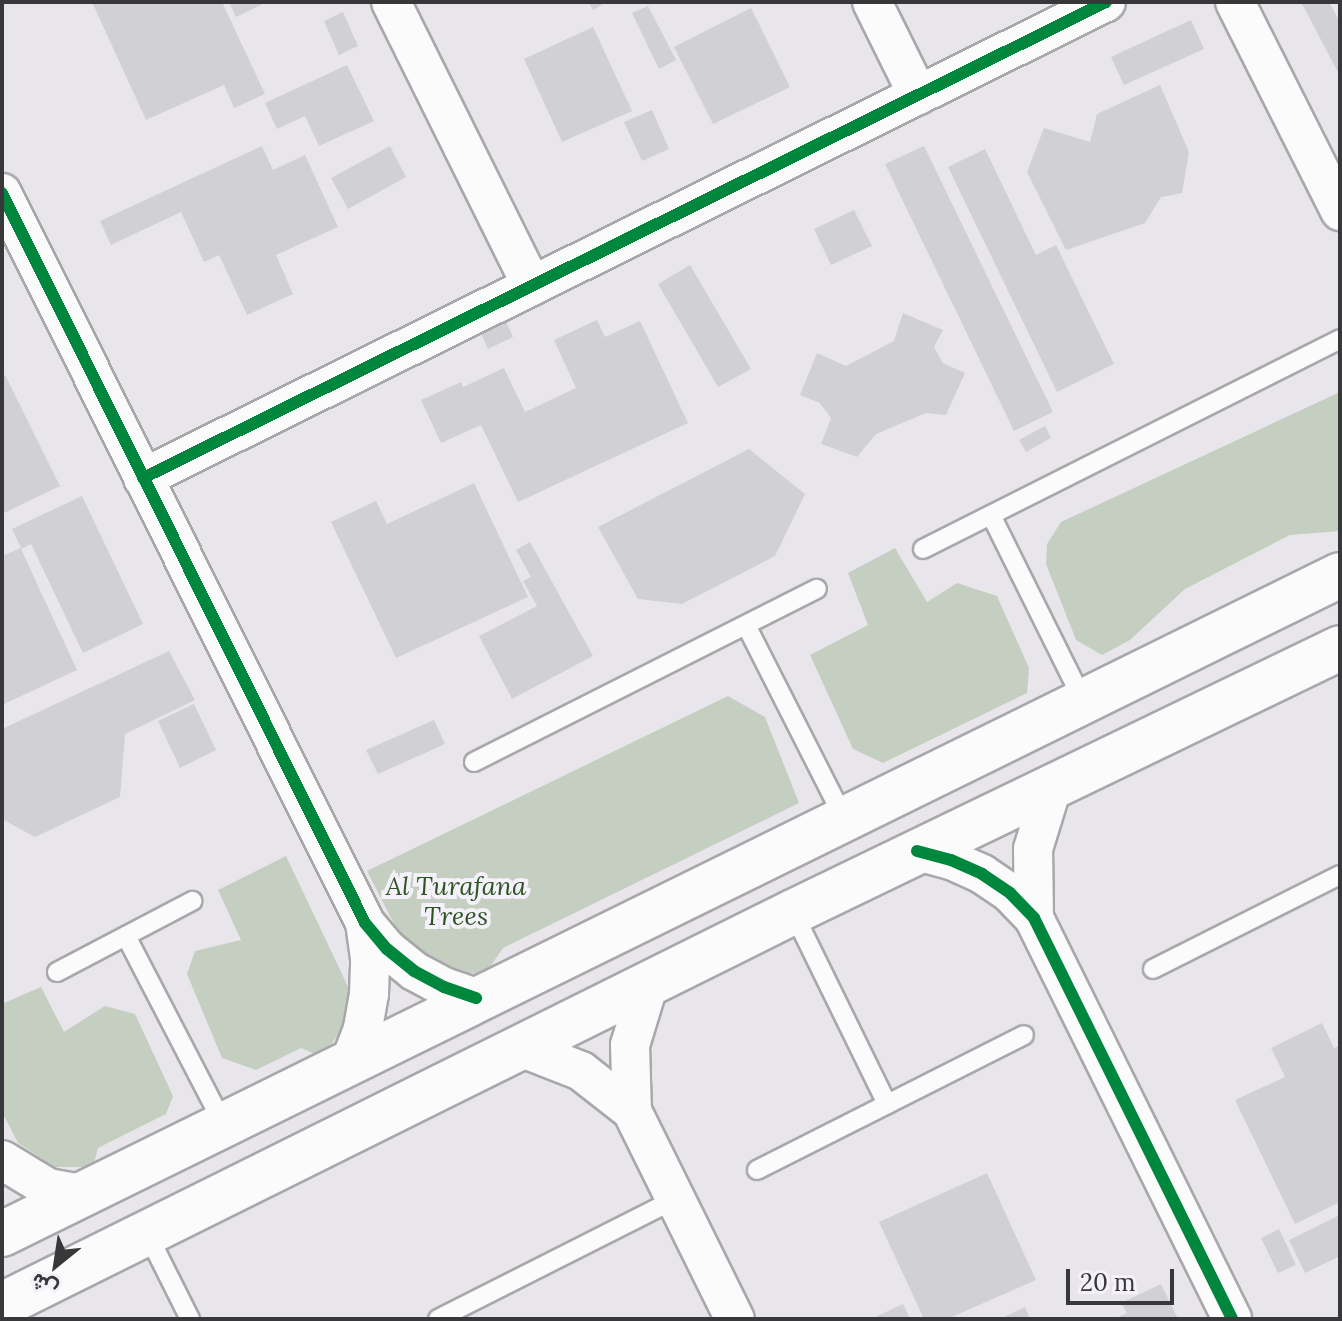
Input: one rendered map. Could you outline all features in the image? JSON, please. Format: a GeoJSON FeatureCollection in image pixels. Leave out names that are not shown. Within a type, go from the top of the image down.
{"type":"FeatureCollection","features":[{"type":"Feature","properties":{"kind":"main road"},"geometry":{"type":"LineString","coordinates":[[2,1234],[1340,575]]}},
{"type":"Feature","properties":{"kind":"main road"},"geometry":{"type":"LineString","coordinates":[[2,1305],[1053,784],[1340,648]]}},
{"type":"Feature","properties":{"kind":"street"},"geometry":{"type":"LineString","coordinates":[[391,2],[532,286]]}},
{"type":"Feature","properties":{"kind":"street"},"geometry":{"type":"LineString","coordinates":[[872,2],[918,95]]}},
{"type":"Feature","properties":{"kind":"street"},"geometry":{"type":"LineString","coordinates":[[143,478],[1106,2]]}},
{"type":"Feature","properties":{"kind":"street"},"geometry":{"type":"LineString","coordinates":[[1235,2],[1340,211]]}},
{"type":"Feature","properties":{"kind":"street"},"geometry":{"type":"LineString","coordinates":[[2,193],[365,923],[387,949],[414,971],[444,987],[476,998]]}},
{"type":"Feature","properties":{"kind":"street"},"geometry":{"type":"LineString","coordinates":[[1034,918],[1033,849],[1053,784]]}},
{"type":"Feature","properties":{"kind":"street"},"geometry":{"type":"LineString","coordinates":[[917,851],[951,860],[982,874],[1010,893],[1034,918],[1232,1319]]}},
{"type":"Feature","properties":{"kind":"street"},"geometry":{"type":"LineString","coordinates":[[351,1060],[363,1028],[369,994],[370,958],[365,923]]}},
{"type":"Feature","properties":{"kind":"street"},"geometry":{"type":"LineString","coordinates":[[649,983],[630,1045],[632,1111],[735,1319]]}},
{"type":"Feature","properties":{"kind":"street"},"geometry":{"type":"LineString","coordinates":[[520,1047],[581,1071],[632,1111]]}},
{"type":"Feature","properties":{"kind":"street"},"geometry":{"type":"LineString","coordinates":[[2,1160],[48,1188],[81,1194]]}},
{"type":"Feature","properties":{"kind":"lane"},"geometry":{"type":"LineString","coordinates":[[923,549],[1340,339]]}},
{"type":"Feature","properties":{"kind":"lane"},"geometry":{"type":"LineString","coordinates":[[991,515],[1083,700]]}},
{"type":"Feature","properties":{"kind":"lane"},"geometry":{"type":"LineString","coordinates":[[474,762],[747,627],[817,589]]}},
{"type":"Feature","properties":{"kind":"lane"},"geometry":{"type":"LineString","coordinates":[[747,627],[844,818]]}},
{"type":"Feature","properties":{"kind":"lane"},"geometry":{"type":"LineString","coordinates":[[1153,969],[1340,875]]}},
{"type":"Feature","properties":{"kind":"lane"},"geometry":{"type":"LineString","coordinates":[[57,972],[192,901]]}},
{"type":"Feature","properties":{"kind":"lane"},"geometry":{"type":"LineString","coordinates":[[793,912],[887,1104]]}},
{"type":"Feature","properties":{"kind":"lane"},"geometry":{"type":"LineString","coordinates":[[126,936],[223,1123]]}},
{"type":"Feature","properties":{"kind":"lane"},"geometry":{"type":"LineString","coordinates":[[757,1170],[1024,1035]]}},
{"type":"Feature","properties":{"kind":"lane"},"geometry":{"type":"LineString","coordinates":[[438,1319],[676,1199]]}},
{"type":"Feature","properties":{"kind":"lane"},"geometry":{"type":"LineString","coordinates":[[147,1233],[190,1319]]}},
{"type":"Feature","properties":{"kind":"green space"},"geometry":{"type":"Polygon","coordinates":[[[1340,392],[1340,531],[1290,535],[1185,589],[1130,640],[1102,655],[1076,640],[1046,564],[1047,544],[1061,522],[1340,392]]]}},
{"type":"Feature","properties":{"kind":"green space"},"geometry":{"type":"Polygon","coordinates":[[[895,548],[927,602],[957,583],[997,596],[1029,668],[1027,693],[883,763],[853,749],[810,655],[868,625],[848,573],[895,548]]]}},
{"type":"Feature","properties":{"kind":"green space","name":"Al Turafana Trees"},"geometry":{"type":"Polygon","coordinates":[[[728,696],[765,717],[799,803],[503,948],[486,973],[448,974],[409,953],[367,871],[728,696]]]}},
{"type":"Feature","properties":{"kind":"green space","name":"Al Turafana Trees"},"geometry":{"type":"Polygon","coordinates":[[[286,856],[351,993],[346,1025],[321,1057],[301,1048],[256,1070],[222,1058],[187,974],[195,951],[241,940],[218,890],[286,856]]]}},
{"type":"Feature","properties":{"kind":"green space"},"geometry":{"type":"Polygon","coordinates":[[[41,987],[64,1032],[105,1006],[135,1014],[173,1096],[166,1114],[98,1148],[93,1167],[55,1167],[18,1143],[2,1112],[2,1004],[41,987]]]}},
{"type":"Feature","properties":{"kind":"building"},"geometry":{"type":"Polygon","coordinates":[[[92,2],[222,2],[265,94],[234,108],[224,85],[146,120],[92,2]]]}},
{"type":"Feature","properties":{"kind":"building"},"geometry":{"type":"Polygon","coordinates":[[[229,2],[267,2],[236,17],[229,2]]]}},
{"type":"Feature","properties":{"kind":"building"},"geometry":{"type":"Polygon","coordinates":[[[589,2],[607,2],[593,10],[589,2]]]}},
{"type":"Feature","properties":{"kind":"building"},"geometry":{"type":"Polygon","coordinates":[[[1301,2],[1329,2],[1340,22],[1340,76],[1301,2]]]}},
{"type":"Feature","properties":{"kind":"building"},"geometry":{"type":"Polygon","coordinates":[[[648,6],[676,60],[659,69],[632,13],[648,6]]]}},
{"type":"Feature","properties":{"kind":"building"},"geometry":{"type":"Polygon","coordinates":[[[751,8],[790,87],[713,124],[674,47],[751,8]]]}},
{"type":"Feature","properties":{"kind":"building"},"geometry":{"type":"Polygon","coordinates":[[[343,12],[358,46],[339,55],[324,21],[343,12]]]}},
{"type":"Feature","properties":{"kind":"building"},"geometry":{"type":"Polygon","coordinates":[[[1191,20],[1204,49],[1124,85],[1111,57],[1191,20]]]}},
{"type":"Feature","properties":{"kind":"building"},"geometry":{"type":"Polygon","coordinates":[[[593,27],[632,111],[562,142],[524,59],[593,27]]]}},
{"type":"Feature","properties":{"kind":"building"},"geometry":{"type":"Polygon","coordinates":[[[347,65],[374,121],[319,146],[305,116],[277,129],[265,103],[347,65]]]}},
{"type":"Feature","properties":{"kind":"building"},"geometry":{"type":"Polygon","coordinates":[[[1160,85],[1189,152],[1182,193],[1161,197],[1145,223],[1066,250],[1027,172],[1044,128],[1090,142],[1097,114],[1160,85]]]}},
{"type":"Feature","properties":{"kind":"building"},"geometry":{"type":"Polygon","coordinates":[[[652,110],[669,149],[642,161],[624,122],[652,110]]]}},
{"type":"Feature","properties":{"kind":"building"},"geometry":{"type":"Polygon","coordinates":[[[262,146],[273,170],[305,155],[338,227],[276,255],[293,294],[247,315],[219,255],[204,262],[181,212],[111,245],[100,221],[262,146]]]}},
{"type":"Feature","properties":{"kind":"building"},"geometry":{"type":"Polygon","coordinates":[[[390,146],[406,177],[348,209],[331,178],[390,146]]]}},
{"type":"Feature","properties":{"kind":"building"},"geometry":{"type":"Polygon","coordinates":[[[924,146],[1053,412],[1014,431],[885,164],[924,146]]]}},
{"type":"Feature","properties":{"kind":"building"},"geometry":{"type":"Polygon","coordinates":[[[985,149],[1036,255],[1056,245],[1114,364],[1057,392],[948,167],[985,149]]]}},
{"type":"Feature","properties":{"kind":"building"},"geometry":{"type":"Polygon","coordinates":[[[854,210],[872,246],[831,265],[814,229],[854,210]]]}},
{"type":"Feature","properties":{"kind":"building"},"geometry":{"type":"Polygon","coordinates":[[[690,265],[751,369],[718,387],[658,284],[690,265]]]}},
{"type":"Feature","properties":{"kind":"building"},"geometry":{"type":"Polygon","coordinates":[[[903,313],[943,330],[934,347],[943,363],[965,373],[946,415],[926,413],[876,434],[857,457],[821,444],[831,418],[820,403],[800,395],[817,353],[846,366],[894,341],[903,313]]]}},
{"type":"Feature","properties":{"kind":"building"},"geometry":{"type":"Polygon","coordinates":[[[504,317],[513,337],[488,349],[479,329],[504,317]]]}},
{"type":"Feature","properties":{"kind":"building"},"geometry":{"type":"Polygon","coordinates":[[[597,320],[605,337],[640,321],[688,423],[518,502],[481,425],[441,443],[421,400],[461,382],[463,387],[504,368],[525,412],[576,388],[554,340],[597,320]]]}},
{"type":"Feature","properties":{"kind":"building"},"geometry":{"type":"Polygon","coordinates":[[[5,375],[60,486],[2,514],[2,376],[5,375]]]}},
{"type":"Feature","properties":{"kind":"building"},"geometry":{"type":"Polygon","coordinates":[[[1045,426],[1051,438],[1026,452],[1019,440],[1045,426]]]}},
{"type":"Feature","properties":{"kind":"building"},"geometry":{"type":"Polygon","coordinates":[[[749,449],[805,494],[775,556],[682,604],[638,599],[598,527],[749,449]]]}},
{"type":"Feature","properties":{"kind":"building"},"geometry":{"type":"Polygon","coordinates":[[[474,483],[528,597],[396,658],[331,522],[376,501],[387,524],[474,483]]]}},
{"type":"Feature","properties":{"kind":"building"},"geometry":{"type":"Polygon","coordinates":[[[82,496],[143,624],[83,653],[31,544],[21,549],[77,670],[2,705],[2,556],[21,548],[12,529],[82,496]]]}},
{"type":"Feature","properties":{"kind":"building"},"geometry":{"type":"Polygon","coordinates":[[[530,542],[593,656],[512,699],[479,636],[537,606],[523,581],[531,577],[516,550],[530,542]]]}},
{"type":"Feature","properties":{"kind":"building"},"geometry":{"type":"Polygon","coordinates":[[[169,651],[195,700],[125,734],[120,797],[35,837],[2,819],[2,729],[169,651]]]}},
{"type":"Feature","properties":{"kind":"building"},"geometry":{"type":"Polygon","coordinates":[[[194,704],[216,750],[180,768],[158,721],[194,704]]]}},
{"type":"Feature","properties":{"kind":"building"},"geometry":{"type":"Polygon","coordinates":[[[434,720],[445,744],[378,774],[366,750],[434,720]]]}},
{"type":"Feature","properties":{"kind":"building"},"geometry":{"type":"Polygon","coordinates":[[[1322,1023],[1334,1048],[1340,1046],[1340,1202],[1295,1224],[1235,1100],[1285,1077],[1271,1048],[1322,1023]]]}},
{"type":"Feature","properties":{"kind":"building"},"geometry":{"type":"Polygon","coordinates":[[[987,1173],[1036,1280],[947,1319],[924,1319],[879,1222],[987,1173]]]}},
{"type":"Feature","properties":{"kind":"building"},"geometry":{"type":"Polygon","coordinates":[[[1340,1215],[1340,1256],[1305,1273],[1289,1240],[1340,1215]]]}},
{"type":"Feature","properties":{"kind":"building"},"geometry":{"type":"Polygon","coordinates":[[[1279,1229],[1296,1265],[1278,1273],[1261,1238],[1279,1229]]]}},
{"type":"Feature","properties":{"kind":"building"},"geometry":{"type":"Polygon","coordinates":[[[1161,1284],[1178,1319],[1114,1319],[1127,1313],[1121,1303],[1161,1284]]]}},
{"type":"Feature","properties":{"kind":"building"},"geometry":{"type":"Polygon","coordinates":[[[903,1304],[910,1319],[871,1319],[903,1304]]]}},
{"type":"Feature","properties":{"kind":"building"},"geometry":{"type":"Polygon","coordinates":[[[1025,1307],[1030,1319],[1000,1319],[1025,1307]]]}},
{"type":"Feature","properties":{"kind":"cycle path"},"geometry":{"type":"LineString","coordinates":[[143,478],[1106,2]]}},
{"type":"Feature","properties":{"kind":"cycle path"},"geometry":{"type":"LineString","coordinates":[[2,193],[365,923],[387,949],[414,971],[444,987],[476,998]]}},
{"type":"Feature","properties":{"kind":"cycle path"},"geometry":{"type":"LineString","coordinates":[[917,851],[951,860],[982,874],[1010,893],[1034,918],[1232,1319]]}}]}
